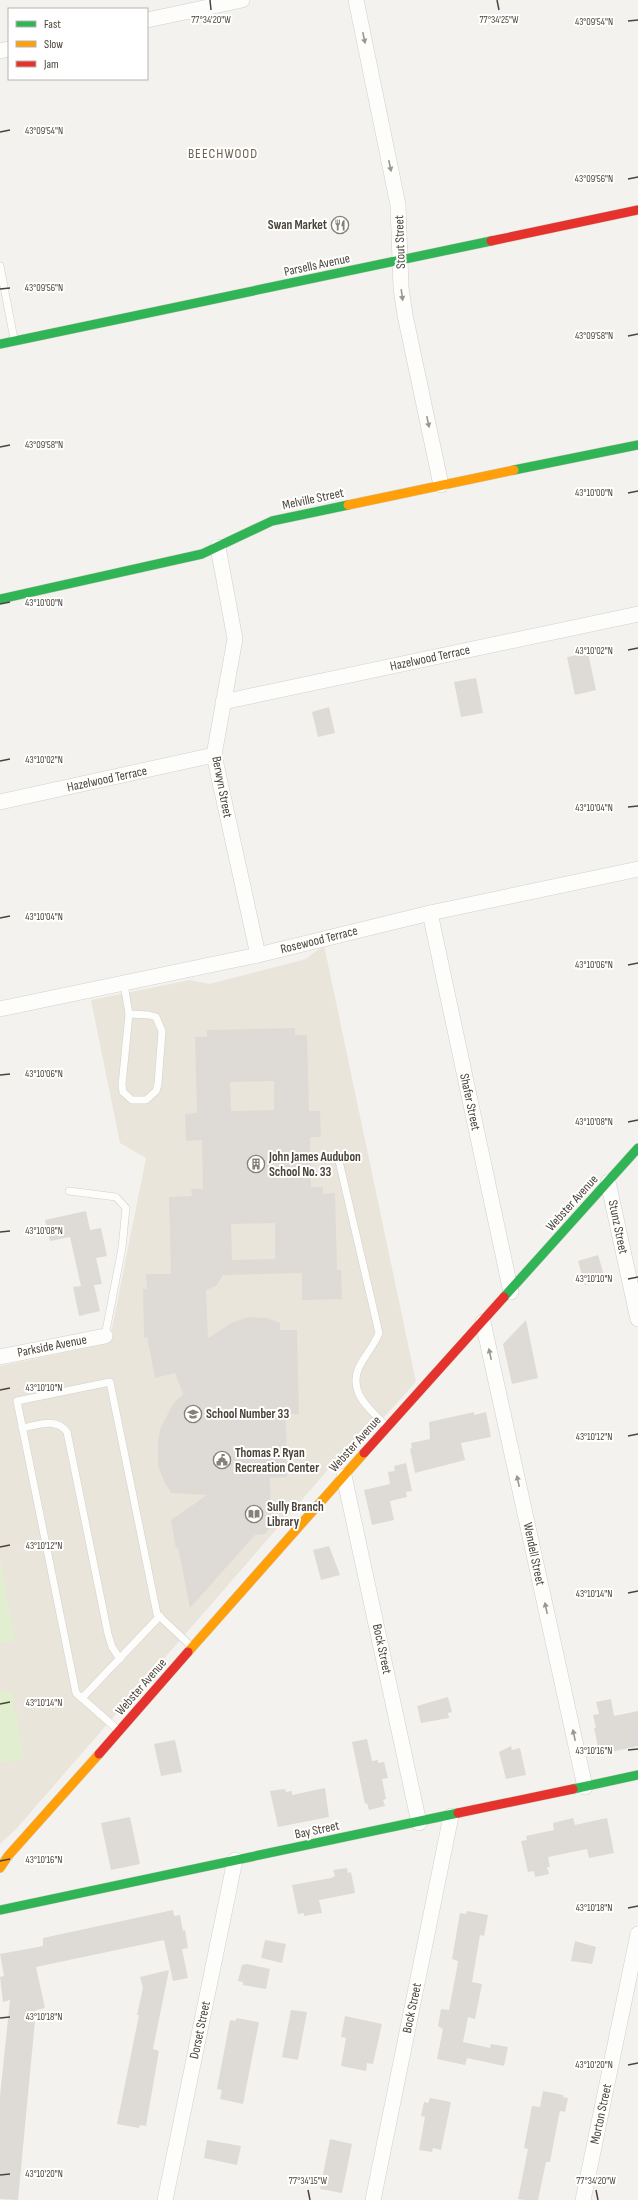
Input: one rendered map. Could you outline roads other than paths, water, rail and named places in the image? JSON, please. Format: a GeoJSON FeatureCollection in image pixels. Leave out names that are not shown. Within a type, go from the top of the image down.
{"type":"FeatureCollection","features":[{"type":"Feature","properties":{"kind":"street"},"geometry":{"type":"LineString","coordinates":[[148,20],[242,0]]}},
{"type":"Feature","properties":{"kind":"street","name":"Stout Street"},"geometry":{"type":"LineString","coordinates":[[356,0],[398,205],[400,261],[405,315],[441,484]]}},
{"type":"Feature","properties":{"kind":"street","name":"Parsells Avenue"},"geometry":{"type":"LineString","coordinates":[[0,344],[638,210]]}},
{"type":"Feature","properties":{"kind":"street","name":"Melville Street"},"geometry":{"type":"LineString","coordinates":[[0,599],[187,558],[218,547],[272,521],[441,484],[638,445]]}},
{"type":"Feature","properties":{"kind":"street","name":"Berwyn Street"},"geometry":{"type":"LineString","coordinates":[[218,547],[235,639],[214,755],[258,955]]}},
{"type":"Feature","properties":{"kind":"street","name":"Hazelwood Terrace"},"geometry":{"type":"LineString","coordinates":[[223,702],[638,614]]}},
{"type":"Feature","properties":{"kind":"street","name":"Hazelwood Terrace"},"geometry":{"type":"LineString","coordinates":[[0,802],[214,755]]}},
{"type":"Feature","properties":{"kind":"street","name":"Rosewood Terrace"},"geometry":{"type":"LineString","coordinates":[[0,1009],[258,955],[430,912],[638,869]]}},
{"type":"Feature","properties":{"kind":"street","name":"Shafer Street"},"geometry":{"type":"LineString","coordinates":[[430,912],[510,1292]]}},
{"type":"Feature","properties":{"kind":"street","name":"Webster Avenue"},"geometry":{"type":"LineString","coordinates":[[0,1868],[8,1856],[344,1476],[638,1148]]}},
{"type":"Feature","properties":{"kind":"street","name":"Stunz Street"},"geometry":{"type":"LineString","coordinates":[[608,1182],[638,1319]]}},
{"type":"Feature","properties":{"kind":"street","name":"Wendell Street"},"geometry":{"type":"LineString","coordinates":[[483,1322],[585,1787]]}},
{"type":"Feature","properties":{"kind":"street","name":"Parkside Avenue"},"geometry":{"type":"LineString","coordinates":[[0,1356],[105,1336]]}},
{"type":"Feature","properties":{"kind":"street","name":"Bock Street"},"geometry":{"type":"LineString","coordinates":[[344,1476],[419,1823]]}},
{"type":"Feature","properties":{"kind":"street","name":"Bay Street"},"geometry":{"type":"LineString","coordinates":[[0,1910],[419,1823],[638,1775]]}},
{"type":"Feature","properties":{"kind":"street","name":"Bock Street"},"geometry":{"type":"LineString","coordinates":[[373,2200],[451,1816]]}},
{"type":"Feature","properties":{"kind":"street"},"geometry":{"type":"LineString","coordinates":[[0,1862],[8,1856]]}},
{"type":"Feature","properties":{"kind":"street","name":"Dorset Street"},"geometry":{"type":"LineString","coordinates":[[165,2200],[235,1860]]}},
{"type":"Feature","properties":{"kind":"street","name":"Morton Street"},"geometry":{"type":"LineString","coordinates":[[584,2200],[638,1934]]}},
{"type":"Feature","properties":{"kind":"lane"},"geometry":{"type":"LineString","coordinates":[[0,266],[15,341]]}},
{"type":"Feature","properties":{"kind":"lane"},"geometry":{"type":"LineString","coordinates":[[124,984],[130,1014],[122,1085],[124,1092],[132,1100],[146,1100],[156,1091],[158,1084],[162,1031],[156,1017],[130,1014]]}},
{"type":"Feature","properties":{"kind":"lane"},"geometry":{"type":"LineString","coordinates":[[339,1161],[379,1333],[373,1348],[358,1369],[356,1391],[366,1406],[388,1428]]}},
{"type":"Feature","properties":{"kind":"lane"},"geometry":{"type":"LineString","coordinates":[[69,1191],[116,1197],[126,1208],[122,1248],[105,1336]]}},
{"type":"Feature","properties":{"kind":"lane"},"geometry":{"type":"LineString","coordinates":[[119,1731],[76,1693],[17,1401],[110,1382],[157,1614],[193,1647]]}},
{"type":"Feature","properties":{"kind":"lane"},"geometry":{"type":"LineString","coordinates":[[22,1428],[53,1422],[62,1426],[66,1432],[108,1634],[112,1647],[120,1659]]}},
{"type":"Feature","properties":{"kind":"lane"},"geometry":{"type":"LineString","coordinates":[[82,1698],[160,1616]]}},
{"type":"Feature","properties":{"kind":"place","name":"Swan Market"},"geometry":{"type":"Point","coordinates":[340,225]}},
{"type":"Feature","properties":{"kind":"place","name":"John James Audubon School No. 33"},"geometry":{"type":"Point","coordinates":[256,1164]}},
{"type":"Feature","properties":{"kind":"place","name":"School Number 33"},"geometry":{"type":"Point","coordinates":[193,1414]}},
{"type":"Feature","properties":{"kind":"place","name":"Thomas P. Ryan Recreation Center"},"geometry":{"type":"Point","coordinates":[222,1460]}},
{"type":"Feature","properties":{"kind":"place","name":"Sully Branch Library"},"geometry":{"type":"Point","coordinates":[254,1514]}},
{"type":"Feature","properties":{"kind":"district","name":"BEECHWOOD"},"geometry":{"type":"Point","coordinates":[223,153]}}]}
